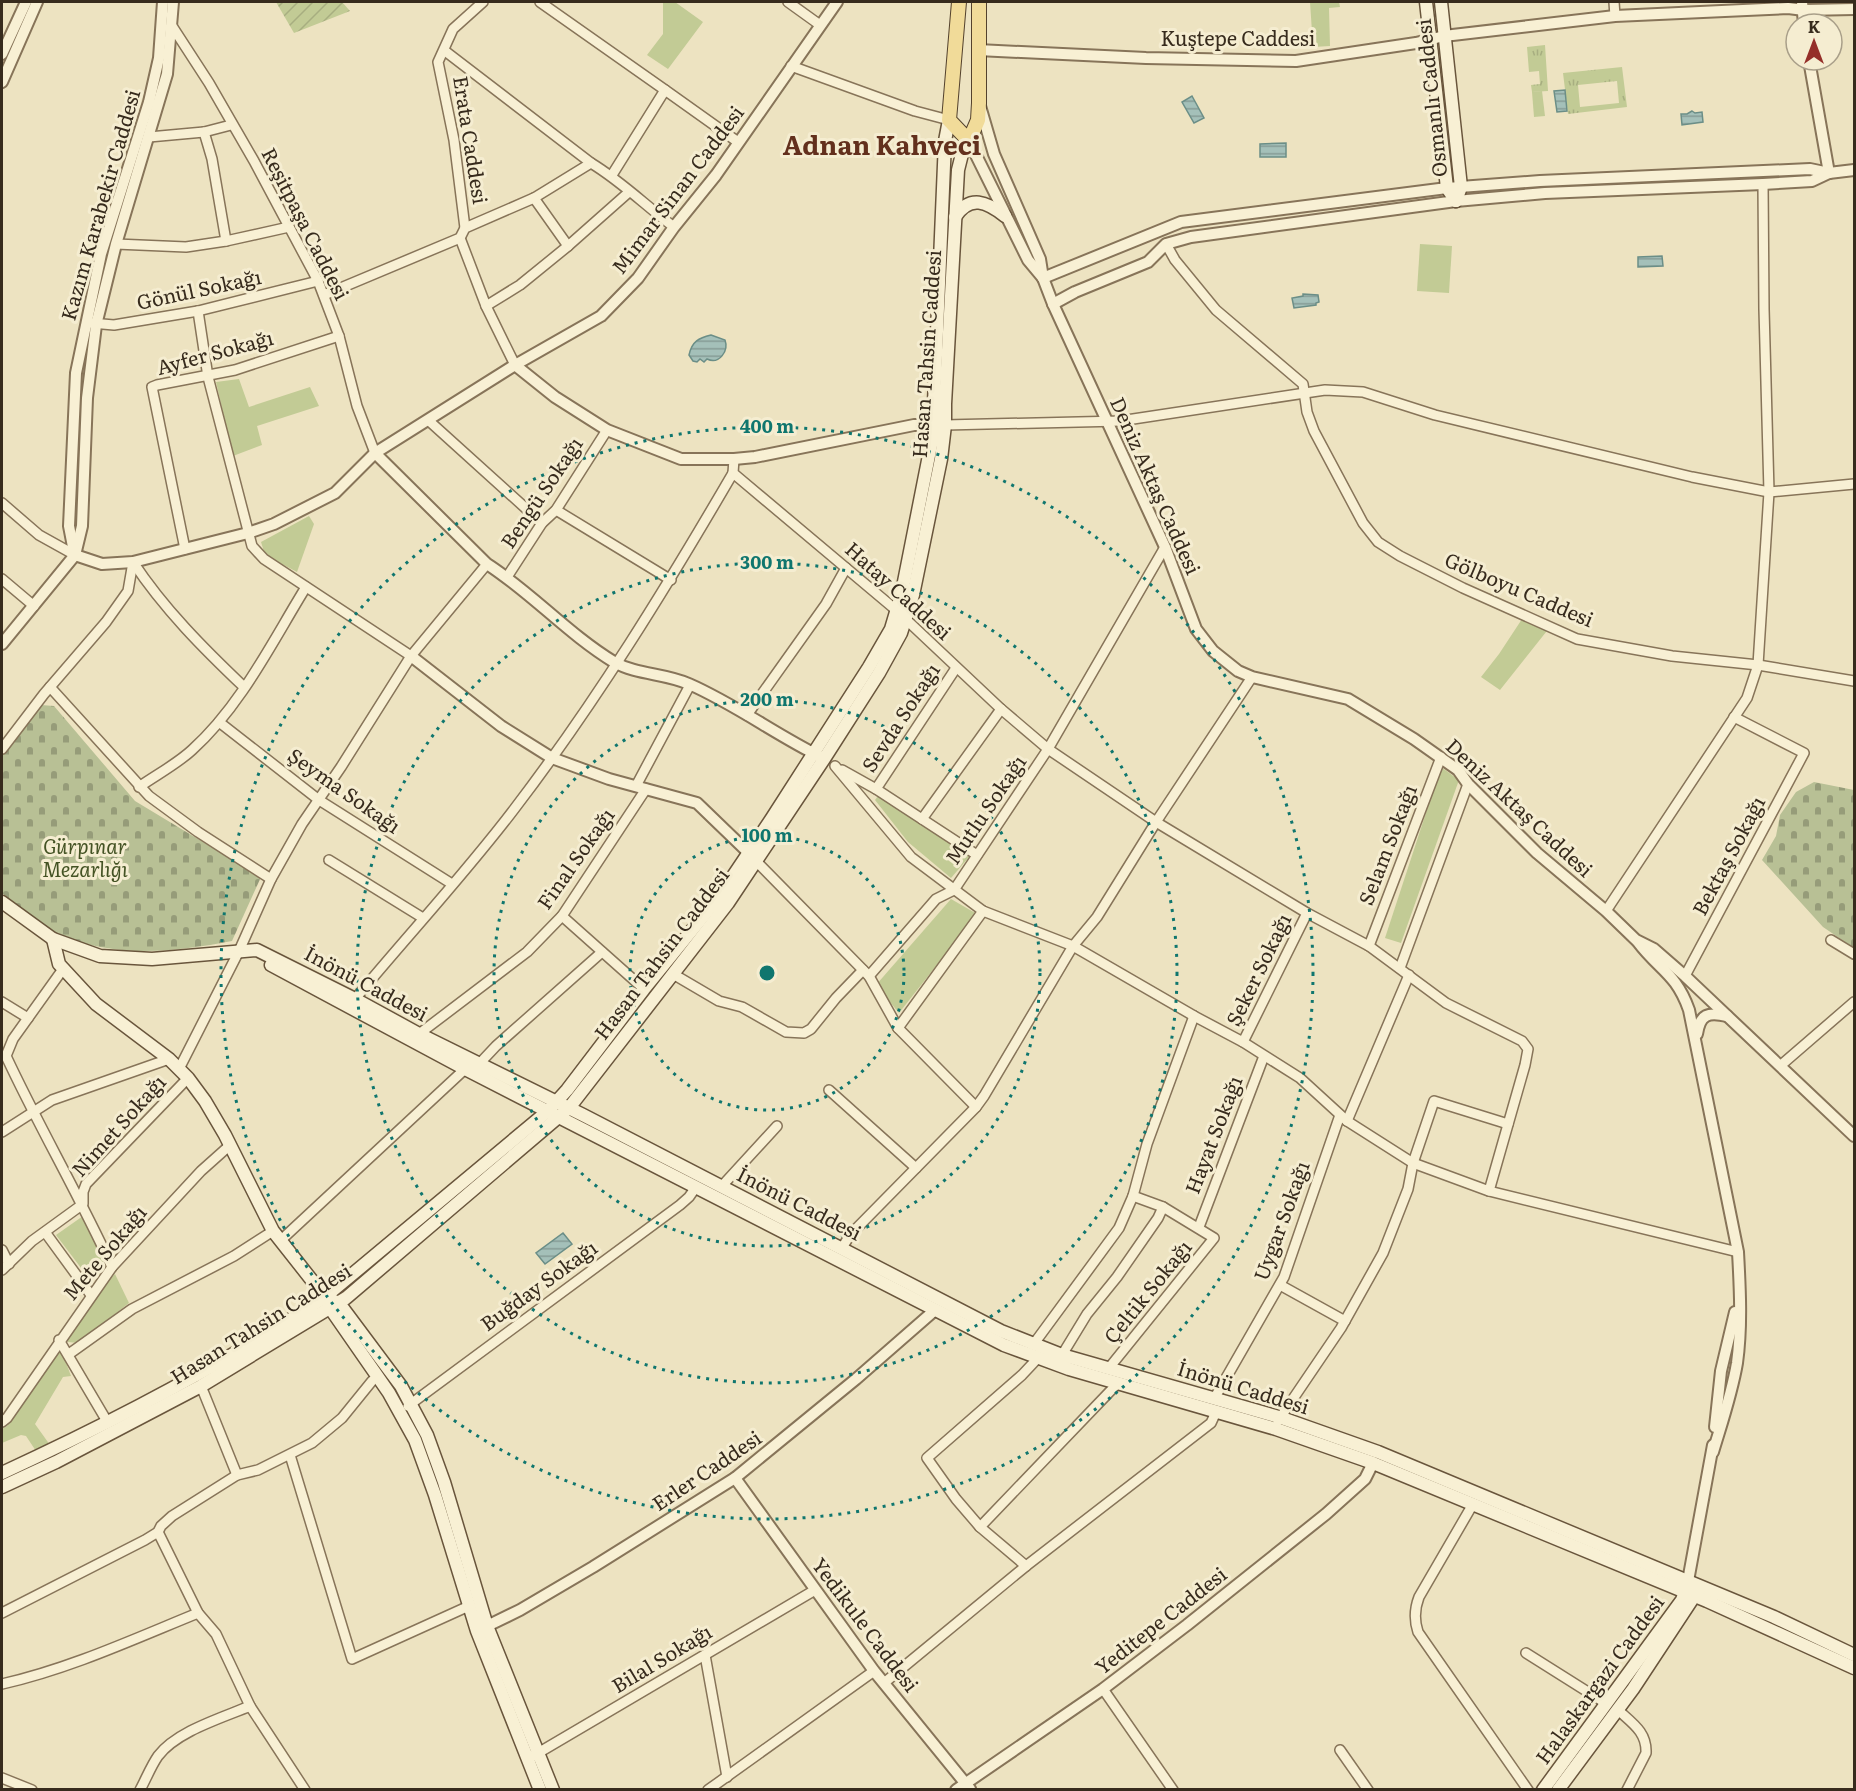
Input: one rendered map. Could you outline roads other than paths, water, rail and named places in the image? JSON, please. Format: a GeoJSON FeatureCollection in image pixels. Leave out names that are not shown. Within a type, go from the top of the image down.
{"type":"FeatureCollection","features":[{"type":"Feature","properties":{"kind":"main road"},"geometry":{"type":"LineString","coordinates":[[940,425],[934,403],[945,141],[949,120],[959,2]]}},
{"type":"Feature","properties":{"kind":"main road"},"geometry":{"type":"LineString","coordinates":[[949,120],[969,141],[978,120],[979,2]]}},
{"type":"Feature","properties":{"kind":"main road","name":"Osmanlı Caddesi"},"geometry":{"type":"LineString","coordinates":[[1426,2],[1447,188],[1456,201]]}},
{"type":"Feature","properties":{"kind":"main road","name":"Osmanlı Caddesi"},"geometry":{"type":"LineString","coordinates":[[1441,2],[1461,187],[1456,201]]}},
{"type":"Feature","properties":{"kind":"main road","name":"Hasan Tahsin Caddesi"},"geometry":{"type":"LineString","coordinates":[[2,1487],[56,1462],[201,1386],[294,1332],[331,1303],[558,1109],[672,974],[728,903],[753,856],[819,756],[879,673],[901,633],[902,592],[940,425],[958,170],[963,150],[969,141]]}},
{"type":"Feature","properties":{"kind":"main road"},"geometry":{"type":"LineString","coordinates":[[955,217],[960,209],[968,204],[984,202],[1005,216]]}},
{"type":"Feature","properties":{"kind":"main road","name":"Hasan Tahsin Caddesi"},"geometry":{"type":"LineString","coordinates":[[558,1109],[644,989],[753,856]]}},
{"type":"Feature","properties":{"kind":"main road"},"geometry":{"type":"LineString","coordinates":[[2,902],[53,939],[100,956],[152,959],[241,951]]}},
{"type":"Feature","properties":{"kind":"main road"},"geometry":{"type":"LineString","coordinates":[[53,939],[59,964],[96,1004],[184,1073],[205,1101],[277,1236],[411,1403],[427,1435],[444,1482],[482,1629],[532,1757],[540,1790]]}},
{"type":"Feature","properties":{"kind":"main road","name":"İnönü Caddesi"},"geometry":{"type":"LineString","coordinates":[[241,951],[257,950],[480,1063],[558,1109]]}},
{"type":"Feature","properties":{"kind":"main road","name":"İnönü Caddesi"},"geometry":{"type":"LineString","coordinates":[[241,951],[465,1069],[558,1109],[722,1187],[839,1253]]}},
{"type":"Feature","properties":{"kind":"main road"},"geometry":{"type":"LineString","coordinates":[[558,1109],[696,1187],[839,1253],[938,1305],[1004,1346],[1037,1359],[1106,1374],[1118,1383],[1277,1423],[1338,1444],[1771,1622],[1854,1662]]}},
{"type":"Feature","properties":{"kind":"main road"},"geometry":{"type":"LineString","coordinates":[[331,1303],[400,1411],[415,1440],[435,1495],[469,1606],[482,1629]]}},
{"type":"Feature","properties":{"kind":"main road","name":"Hasan Tahsin Caddesi"},"geometry":{"type":"LineString","coordinates":[[2,1473],[108,1424],[288,1322],[331,1303]]}},
{"type":"Feature","properties":{"kind":"main road","name":"İnönü Caddesi"},"geometry":{"type":"LineString","coordinates":[[938,1305],[1106,1374],[1215,1406]]}},
{"type":"Feature","properties":{"kind":"main road"},"geometry":{"type":"LineString","coordinates":[[1338,1444],[1373,1463],[1422,1477]]}},
{"type":"Feature","properties":{"kind":"main road"},"geometry":{"type":"LineString","coordinates":[[1558,1790],[1692,1589]]}},
{"type":"Feature","properties":{"kind":"main road","name":"Halaskargazi Caddesi"},"geometry":{"type":"LineString","coordinates":[[1543,1790],[1612,1707]]}},
{"type":"Feature","properties":{"kind":"main road"},"geometry":{"type":"LineString","coordinates":[[532,1757],[553,1790]]}},
{"type":"Feature","properties":{"kind":"street"},"geometry":{"type":"LineString","coordinates":[[2,54],[26,2]]}},
{"type":"Feature","properties":{"kind":"street"},"geometry":{"type":"LineString","coordinates":[[2,82],[37,2]]}},
{"type":"Feature","properties":{"kind":"street","name":"Kazım Karabekir Caddesi"},"geometry":{"type":"LineString","coordinates":[[75,555],[69,526],[76,373],[91,323],[104,245],[149,102],[167,25],[163,2]]}},
{"type":"Feature","properties":{"kind":"street"},"geometry":{"type":"LineString","coordinates":[[91,323],[167,74],[167,25],[173,2]]}},
{"type":"Feature","properties":{"kind":"street","name":"Erata Caddesi"},"geometry":{"type":"LineString","coordinates":[[465,228],[454,140],[438,62],[453,29],[483,2]]}},
{"type":"Feature","properties":{"kind":"street"},"geometry":{"type":"LineString","coordinates":[[540,2],[738,142]]}},
{"type":"Feature","properties":{"kind":"street"},"geometry":{"type":"LineString","coordinates":[[788,2],[820,25]]}},
{"type":"Feature","properties":{"kind":"street","name":"Mimar Sinan Caddesi"},"geometry":{"type":"LineString","coordinates":[[375,453],[515,365],[601,316],[638,278],[674,227],[716,175],[837,2]]}},
{"type":"Feature","properties":{"kind":"street"},"geometry":{"type":"LineString","coordinates":[[1614,2],[1616,16]]}},
{"type":"Feature","properties":{"kind":"street","name":"Kuştepe Caddesi"},"geometry":{"type":"LineString","coordinates":[[978,50],[1181,59],[1296,61],[1444,36],[1616,16],[1803,6],[1854,9]]}},
{"type":"Feature","properties":{"kind":"street","name":"Reşitpaşa Caddesi"},"geometry":{"type":"LineString","coordinates":[[167,25],[209,84],[318,281],[339,336],[357,406],[375,453]]}},
{"type":"Feature","properties":{"kind":"street"},"geometry":{"type":"LineString","coordinates":[[444,51],[591,163],[612,175],[629,192],[674,227]]}},
{"type":"Feature","properties":{"kind":"street"},"geometry":{"type":"LineString","coordinates":[[791,66],[915,111],[949,120]]}},
{"type":"Feature","properties":{"kind":"street"},"geometry":{"type":"LineString","coordinates":[[1811,72],[1829,173]]}},
{"type":"Feature","properties":{"kind":"street"},"geometry":{"type":"LineString","coordinates":[[612,175],[665,90]]}},
{"type":"Feature","properties":{"kind":"street"},"geometry":{"type":"LineString","coordinates":[[979,103],[1004,179],[1040,258],[1043,278]]}},
{"type":"Feature","properties":{"kind":"street"},"geometry":{"type":"LineString","coordinates":[[149,137],[204,132],[231,125]]}},
{"type":"Feature","properties":{"kind":"street"},"geometry":{"type":"LineString","coordinates":[[204,132],[212,159],[226,241]]}},
{"type":"Feature","properties":{"kind":"street"},"geometry":{"type":"LineString","coordinates":[[969,141],[1028,260],[1043,278]]}},
{"type":"Feature","properties":{"kind":"street"},"geometry":{"type":"LineString","coordinates":[[324,295],[460,238],[465,228],[534,198],[591,163]]}},
{"type":"Feature","properties":{"kind":"street"},"geometry":{"type":"LineString","coordinates":[[1043,278],[1181,222],[1447,188],[1810,169],[1829,173]]}},
{"type":"Feature","properties":{"kind":"street"},"geometry":{"type":"LineString","coordinates":[[1053,304],[1148,262],[1166,244],[1191,237],[1456,201],[1545,193],[1812,181],[1829,173],[1854,170]]}},
{"type":"Feature","properties":{"kind":"street"},"geometry":{"type":"LineString","coordinates":[[1606,911],[1747,698],[1758,665],[1769,492],[1762,171]]}},
{"type":"Feature","properties":{"kind":"street"},"geometry":{"type":"LineString","coordinates":[[486,306],[520,285],[629,192]]}},
{"type":"Feature","properties":{"kind":"street"},"geometry":{"type":"LineString","coordinates":[[534,198],[568,246]]}},
{"type":"Feature","properties":{"kind":"street"},"geometry":{"type":"LineString","coordinates":[[116,244],[186,247],[289,227]]}},
{"type":"Feature","properties":{"kind":"street"},"geometry":{"type":"LineString","coordinates":[[1158,231],[1175,260],[1216,310],[1297,378],[1303,384],[1305,393]]}},
{"type":"Feature","properties":{"kind":"street"},"geometry":{"type":"LineString","coordinates":[[460,238],[486,306],[515,365],[555,398],[607,430],[681,459],[755,457],[914,425],[1120,421],[1325,390],[1363,392],[1435,415],[1692,477],[1769,492],[1854,484]]}},
{"type":"Feature","properties":{"kind":"street","name":"Deniz Aktaş Caddesi"},"geometry":{"type":"LineString","coordinates":[[1043,278],[1165,547],[1196,629],[1203,640],[1229,664],[1252,677],[1348,699],[1441,757],[1458,770],[1468,784],[1537,853],[1606,911],[1636,940],[1654,949],[1685,976],[1854,1136]]}},
{"type":"Feature","properties":{"kind":"street","name":"Gönül Sokağı"},"geometry":{"type":"LineString","coordinates":[[91,323],[114,325],[198,311],[318,281]]}},
{"type":"Feature","properties":{"kind":"street"},"geometry":{"type":"LineString","coordinates":[[198,311],[208,376],[248,533],[252,546],[264,559],[411,656],[501,726],[552,758],[641,788],[697,802],[753,856],[866,973],[898,1028],[976,1107]]}},
{"type":"Feature","properties":{"kind":"street","name":"Ayfer Sokağı"},"geometry":{"type":"LineString","coordinates":[[185,549],[152,387],[235,370],[339,336]]}},
{"type":"Feature","properties":{"kind":"street","name":"Gölboyu Caddesi"},"geometry":{"type":"LineString","coordinates":[[1305,393],[1307,412],[1314,431],[1363,523],[1378,542],[1400,556],[1463,588],[1577,639],[1672,656],[1758,665],[1854,681]]}},
{"type":"Feature","properties":{"kind":"street"},"geometry":{"type":"LineString","coordinates":[[428,420],[542,523]]}},
{"type":"Feature","properties":{"kind":"street","name":"Bengü Sokağı"},"geometry":{"type":"LineString","coordinates":[[507,577],[542,523],[556,510],[607,430]]}},
{"type":"Feature","properties":{"kind":"street"},"geometry":{"type":"LineString","coordinates":[[2,503],[39,535],[75,555],[102,564],[134,562],[248,533],[274,524],[335,494],[375,453],[487,564],[507,577],[552,616],[615,663],[690,685],[711,694],[876,789],[977,855]]}},
{"type":"Feature","properties":{"kind":"street"},"geometry":{"type":"LineString","coordinates":[[355,999],[514,809],[552,758],[671,580],[733,473],[734,459]]}},
{"type":"Feature","properties":{"kind":"street","name":"Hatay Caddesi"},"geometry":{"type":"LineString","coordinates":[[733,473],[900,614],[956,668],[1048,749],[1156,822],[1307,913],[1369,946],[1446,1003],[1522,1041],[1528,1049],[1508,1124]]}},
{"type":"Feature","properties":{"kind":"street"},"geometry":{"type":"LineString","coordinates":[[556,510],[671,580]]}},
{"type":"Feature","properties":{"kind":"street","name":"Mutlu Sokağı"},"geometry":{"type":"LineString","coordinates":[[954,890],[1048,749],[1165,547]]}},
{"type":"Feature","properties":{"kind":"street"},"geometry":{"type":"LineString","coordinates":[[2,644],[75,555]]}},
{"type":"Feature","properties":{"kind":"street"},"geometry":{"type":"LineString","coordinates":[[2,749],[128,591],[134,562]]}},
{"type":"Feature","properties":{"kind":"street"},"geometry":{"type":"LineString","coordinates":[[134,562],[152,591],[244,687]]}},
{"type":"Feature","properties":{"kind":"street","name":"Nimet Sokağı"},"geometry":{"type":"LineString","coordinates":[[5,1267],[32,1241],[83,1204],[86,1184],[184,1073],[241,951],[271,879],[302,824],[411,656],[487,564]]}},
{"type":"Feature","properties":{"kind":"street"},"geometry":{"type":"LineString","coordinates":[[747,715],[826,604],[846,568]]}},
{"type":"Feature","properties":{"kind":"street"},"geometry":{"type":"LineString","coordinates":[[2,579],[34,606]]}},
{"type":"Feature","properties":{"kind":"street"},"geometry":{"type":"LineString","coordinates":[[139,787],[191,752],[219,722],[244,687],[306,586]]}},
{"type":"Feature","properties":{"kind":"street","name":"Sevda Sokağı"},"geometry":{"type":"LineString","coordinates":[[876,789],[956,668]]}},
{"type":"Feature","properties":{"kind":"street"},"geometry":{"type":"LineString","coordinates":[[839,1253],[850,1235],[976,1107],[1073,946],[1098,917],[1156,822],[1252,677]]}},
{"type":"Feature","properties":{"kind":"street","name":"Final Sokağı"},"geometry":{"type":"LineString","coordinates":[[419,1034],[527,952],[562,916],[641,788],[690,685]]}},
{"type":"Feature","properties":{"kind":"street"},"geometry":{"type":"LineString","coordinates":[[50,687],[139,787],[198,832],[271,879]]}},
{"type":"Feature","properties":{"kind":"street"},"geometry":{"type":"LineString","coordinates":[[922,819],[1001,709]]}},
{"type":"Feature","properties":{"kind":"street","name":"Bektaş Sokağı"},"geometry":{"type":"LineString","coordinates":[[1685,976],[1804,753],[1734,717]]}},
{"type":"Feature","properties":{"kind":"street","name":"Şeyma Sokağı"},"geometry":{"type":"LineString","coordinates":[[219,722],[319,800],[452,884]]}},
{"type":"Feature","properties":{"kind":"street","name":"Selam Sokağı"},"geometry":{"type":"LineString","coordinates":[[1369,946],[1441,757]]}},
{"type":"Feature","properties":{"kind":"street"},"geometry":{"type":"LineString","coordinates":[[835,766],[910,857],[983,911],[1073,946],[1243,1042],[1300,1078],[1343,1118],[1413,1163],[1489,1191],[1738,1252]]}},
{"type":"Feature","properties":{"kind":"street"},"geometry":{"type":"LineString","coordinates":[[1400,968],[1468,784]]}},
{"type":"Feature","properties":{"kind":"street"},"geometry":{"type":"LineString","coordinates":[[329,860],[423,918]]}},
{"type":"Feature","properties":{"kind":"street"},"geometry":{"type":"LineString","coordinates":[[672,974],[719,1001],[736,1004],[786,1032],[804,1033],[812,1029],[836,999],[866,973],[936,899],[954,890]]}},
{"type":"Feature","properties":{"kind":"street"},"geometry":{"type":"LineString","coordinates":[[898,1028],[983,911]]}},
{"type":"Feature","properties":{"kind":"street","name":"Şeker Sokağı"},"geometry":{"type":"LineString","coordinates":[[1243,1042],[1307,913]]}},
{"type":"Feature","properties":{"kind":"street"},"geometry":{"type":"LineString","coordinates":[[562,916],[644,989]]}},
{"type":"Feature","properties":{"kind":"street"},"geometry":{"type":"LineString","coordinates":[[1636,940],[1648,955],[1670,974],[1679,986],[1689,1010],[1738,1252],[1740,1289],[1721,1371],[1713,1452],[1692,1589]]}},
{"type":"Feature","properties":{"kind":"street"},"geometry":{"type":"LineString","coordinates":[[1831,940],[1854,954]]}},
{"type":"Feature","properties":{"kind":"street"},"geometry":{"type":"LineString","coordinates":[[480,1063],[496,1046],[602,952]]}},
{"type":"Feature","properties":{"kind":"street"},"geometry":{"type":"LineString","coordinates":[[63,969],[13,1039],[6,1056],[32,1112],[83,1204],[112,1267]]}},
{"type":"Feature","properties":{"kind":"street","name":"Uygar Sokağı"},"geometry":{"type":"LineString","coordinates":[[884,1683],[1026,1566],[1212,1424],[1215,1406],[1280,1285],[1343,1118],[1410,975]]}},
{"type":"Feature","properties":{"kind":"street"},"geometry":{"type":"LineString","coordinates":[[2,1002],[28,1018]]}},
{"type":"Feature","properties":{"kind":"street"},"geometry":{"type":"LineString","coordinates":[[1780,1066],[1854,1002]]}},
{"type":"Feature","properties":{"kind":"street"},"geometry":{"type":"LineString","coordinates":[[1699,1053],[1697,1038],[1702,1019],[1711,1014],[1727,1016]]}},
{"type":"Feature","properties":{"kind":"street"},"geometry":{"type":"LineString","coordinates":[[1033,1345],[1119,1228],[1133,1196],[1147,1144],[1194,1016]]}},
{"type":"Feature","properties":{"kind":"street","name":"Hayat Sokağı"},"geometry":{"type":"LineString","coordinates":[[1199,1227],[1264,1056]]}},
{"type":"Feature","properties":{"kind":"street"},"geometry":{"type":"LineString","coordinates":[[2,1132],[52,1100],[169,1059]]}},
{"type":"Feature","properties":{"kind":"street"},"geometry":{"type":"LineString","coordinates":[[69,1354],[132,1309],[277,1236],[465,1069]]}},
{"type":"Feature","properties":{"kind":"street"},"geometry":{"type":"LineString","coordinates":[[829,1090],[916,1168]]}},
{"type":"Feature","properties":{"kind":"street"},"geometry":{"type":"LineString","coordinates":[[1277,1423],[1345,1321],[1383,1253],[1408,1189],[1413,1163],[1434,1101],[1508,1124],[1489,1191]]}},
{"type":"Feature","properties":{"kind":"street"},"geometry":{"type":"LineString","coordinates":[[722,1187],[777,1126]]}},
{"type":"Feature","properties":{"kind":"street","name":"Mete Sokağı"},"geometry":{"type":"LineString","coordinates":[[2,1422],[112,1267],[201,1171],[229,1146]]}},
{"type":"Feature","properties":{"kind":"street","name":"Buğday Sokağı"},"geometry":{"type":"LineString","coordinates":[[400,1411],[680,1205],[696,1187]]}},
{"type":"Feature","properties":{"kind":"street"},"geometry":{"type":"LineString","coordinates":[[1133,1196],[1163,1207],[1199,1227]]}},
{"type":"Feature","properties":{"kind":"street"},"geometry":{"type":"LineString","coordinates":[[1062,1355],[1087,1314],[1117,1277],[1158,1218],[1163,1207]]}},
{"type":"Feature","properties":{"kind":"street","name":"Çeltik Sokağı"},"geometry":{"type":"LineString","coordinates":[[1106,1374],[1215,1238],[1199,1227]]}},
{"type":"Feature","properties":{"kind":"street"},"geometry":{"type":"LineString","coordinates":[[45,1232],[91,1294]]}},
{"type":"Feature","properties":{"kind":"street"},"geometry":{"type":"LineString","coordinates":[[2,1250],[5,1267]]}},
{"type":"Feature","properties":{"kind":"street"},"geometry":{"type":"LineString","coordinates":[[1280,1285],[1345,1321]]}},
{"type":"Feature","properties":{"kind":"street","name":"Erler Caddesi"},"geometry":{"type":"LineString","coordinates":[[482,1629],[520,1610],[593,1567],[735,1478],[856,1379],[938,1305]]}},
{"type":"Feature","properties":{"kind":"street"},"geometry":{"type":"LineString","coordinates":[[59,1340],[108,1424]]}},
{"type":"Feature","properties":{"kind":"street"},"geometry":{"type":"LineString","coordinates":[[1026,1566],[980,1527],[956,1499],[927,1458],[1022,1375],[1037,1359]]}},
{"type":"Feature","properties":{"kind":"street"},"geometry":{"type":"LineString","coordinates":[[2,1613],[146,1540],[158,1532],[172,1516],[237,1475],[258,1470],[312,1443],[342,1418],[372,1381]]}},
{"type":"Feature","properties":{"kind":"street"},"geometry":{"type":"LineString","coordinates":[[980,1527],[1118,1383]]}},
{"type":"Feature","properties":{"kind":"street"},"geometry":{"type":"LineString","coordinates":[[201,1386],[237,1475]]}},
{"type":"Feature","properties":{"kind":"street"},"geometry":{"type":"LineString","coordinates":[[290,1455],[352,1659],[469,1606]]}},
{"type":"Feature","properties":{"kind":"street","name":"Yeditepe Caddesi"},"geometry":{"type":"LineString","coordinates":[[956,1790],[968,1786],[1103,1689],[1187,1625],[1326,1514],[1365,1479],[1373,1463]]}},
{"type":"Feature","properties":{"kind":"street","name":"Yedikule Caddesi"},"geometry":{"type":"LineString","coordinates":[[735,1478],[874,1671],[968,1786]]}},
{"type":"Feature","properties":{"kind":"street"},"geometry":{"type":"LineString","coordinates":[[1476,1499],[1419,1597],[1415,1610],[1416,1625],[1418,1632],[1528,1790]]}},
{"type":"Feature","properties":{"kind":"street"},"geometry":{"type":"LineString","coordinates":[[158,1532],[198,1614],[216,1634],[250,1706],[305,1790]]}},
{"type":"Feature","properties":{"kind":"street","name":"Bilal Sokağı"},"geometry":{"type":"LineString","coordinates":[[532,1757],[815,1590]]}},
{"type":"Feature","properties":{"kind":"street"},"geometry":{"type":"LineString","coordinates":[[2,1684],[71,1663],[198,1614]]}},
{"type":"Feature","properties":{"kind":"street"},"geometry":{"type":"LineString","coordinates":[[1526,1653],[1612,1707],[1640,1730],[1645,1737],[1646,1753],[1627,1790]]}},
{"type":"Feature","properties":{"kind":"street"},"geometry":{"type":"LineString","coordinates":[[705,1655],[727,1777]]}},
{"type":"Feature","properties":{"kind":"street"},"geometry":{"type":"LineString","coordinates":[[708,1790],[874,1671]]}},
{"type":"Feature","properties":{"kind":"street"},"geometry":{"type":"LineString","coordinates":[[1103,1689],[1173,1790]]}},
{"type":"Feature","properties":{"kind":"street"},"geometry":{"type":"LineString","coordinates":[[140,1790],[158,1757],[167,1747],[181,1737],[250,1706]]}},
{"type":"Feature","properties":{"kind":"street"},"geometry":{"type":"LineString","coordinates":[[1340,1750],[1368,1790]]}},
{"type":"Feature","properties":{"kind":"street"},"geometry":{"type":"LineString","coordinates":[[2,1778],[32,1790]]}},
{"type":"Feature","properties":{"kind":"water"},"geometry":{"type":"Polygon","coordinates":[[[1565,90],[1567,111],[1557,112],[1554,91],[1565,90]]]}},
{"type":"Feature","properties":{"kind":"water"},"geometry":{"type":"Polygon","coordinates":[[[1192,96],[1204,118],[1194,123],[1182,102],[1192,96]]]}},
{"type":"Feature","properties":{"kind":"water"},"geometry":{"type":"Polygon","coordinates":[[[1692,111],[1702,112],[1703,122],[1682,125],[1681,114],[1692,111]]]}},
{"type":"Feature","properties":{"kind":"water"},"geometry":{"type":"Polygon","coordinates":[[[1286,143],[1286,157],[1260,157],[1260,144],[1286,143]]]}},
{"type":"Feature","properties":{"kind":"water"},"geometry":{"type":"Polygon","coordinates":[[[1662,256],[1663,266],[1638,267],[1638,257],[1662,256]]]}},
{"type":"Feature","properties":{"kind":"water"},"geometry":{"type":"Polygon","coordinates":[[[1303,294],[1318,295],[1319,302],[1316,305],[1294,308],[1292,298],[1303,296],[1303,294]]]}},
{"type":"Feature","properties":{"kind":"water"},"geometry":{"type":"Polygon","coordinates":[[[711,335],[725,340],[726,348],[722,356],[715,360],[707,359],[704,362],[700,359],[697,362],[693,361],[689,355],[694,343],[711,335]]]}},
{"type":"Feature","properties":{"kind":"water"},"geometry":{"type":"Polygon","coordinates":[[[563,1233],[572,1244],[545,1264],[536,1253],[563,1233]]]}},
{"type":"Feature","properties":{"kind":"district","name":"Adnan Kahveci"},"geometry":{"type":"Point","coordinates":[882,146]}},
{"type":"Feature","properties":{"kind":"park label","name":"Gürpınar Mezarlığı"},"geometry":{"type":"Point","coordinates":[85,858]}}]}
